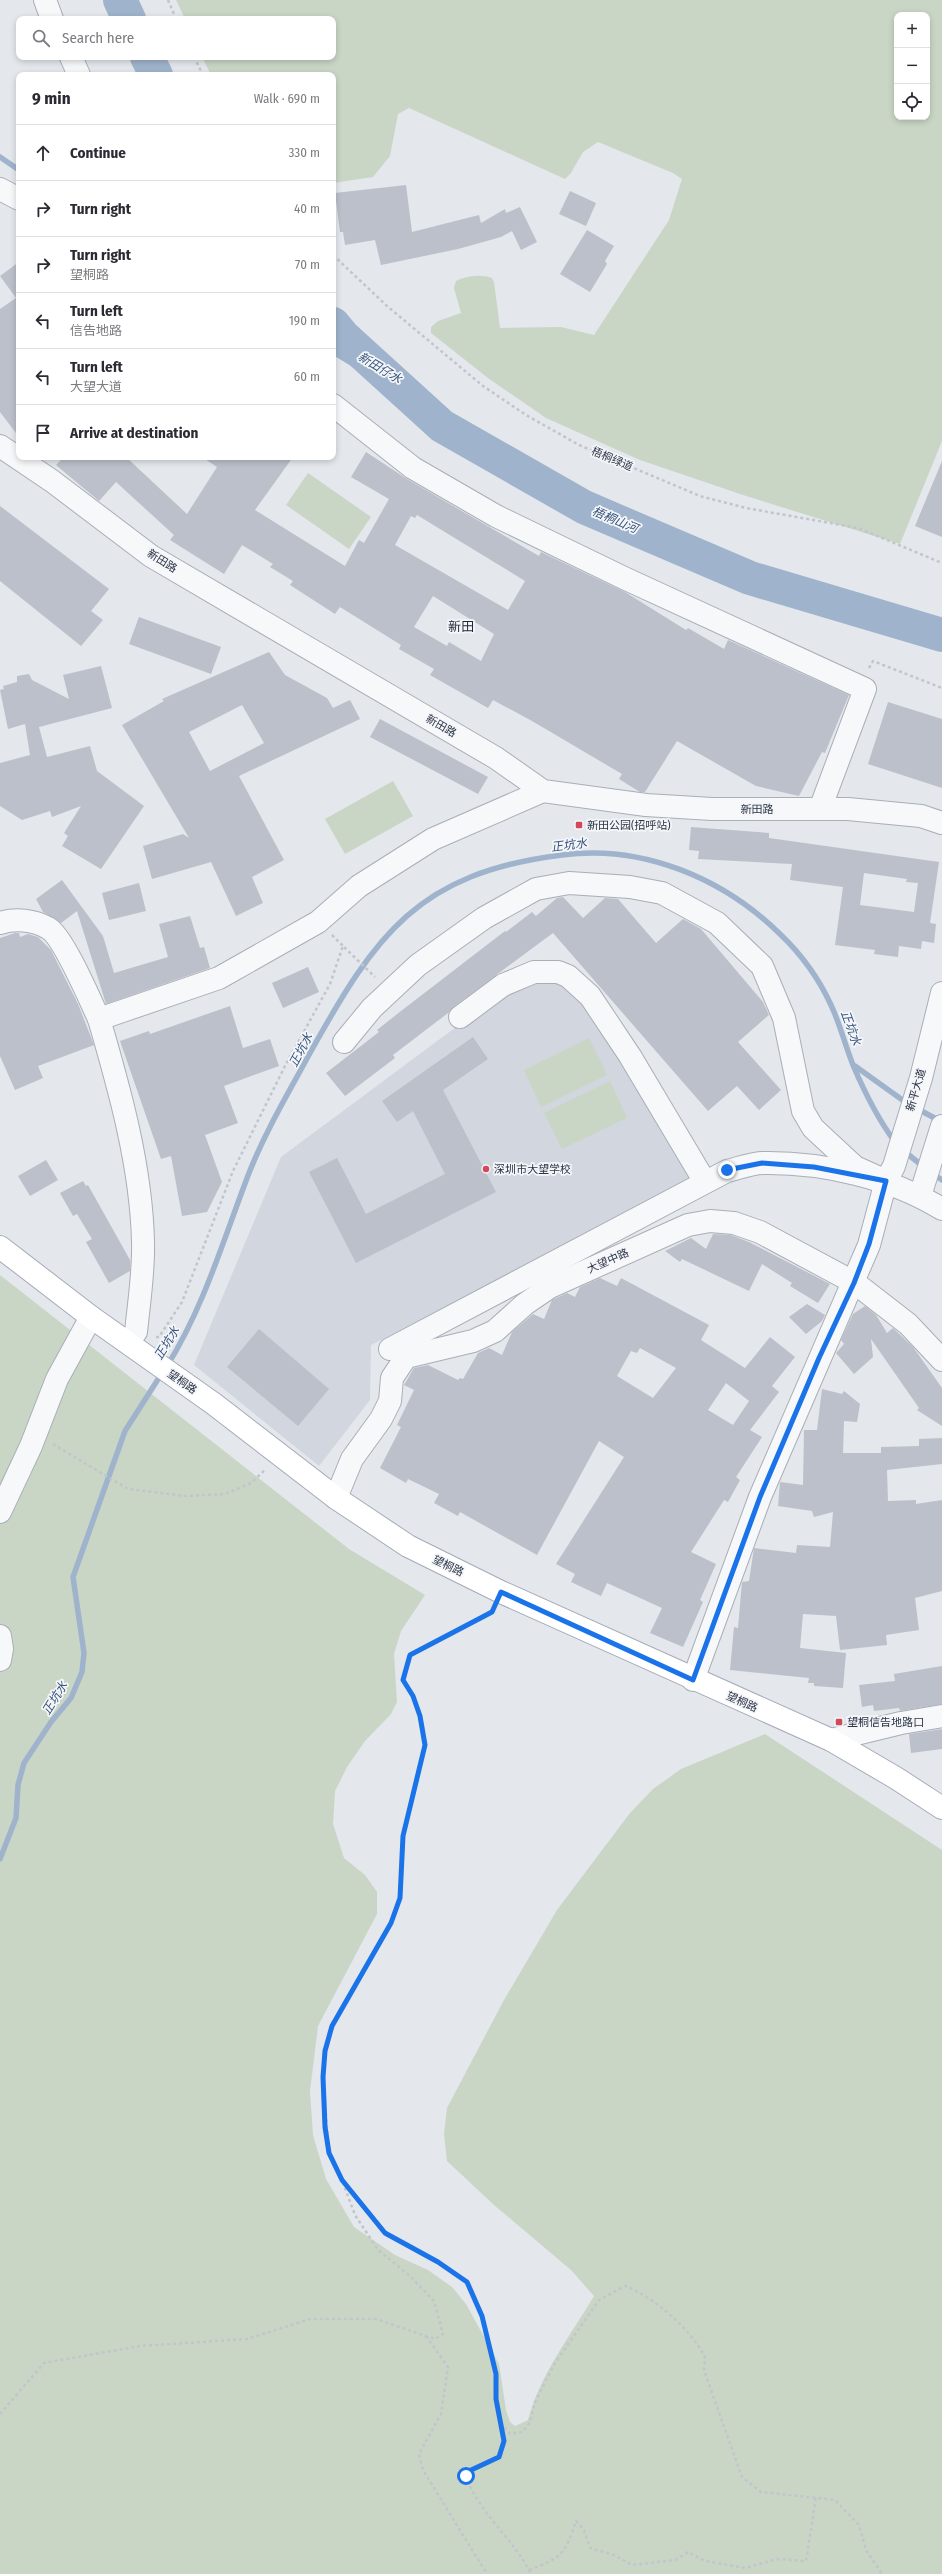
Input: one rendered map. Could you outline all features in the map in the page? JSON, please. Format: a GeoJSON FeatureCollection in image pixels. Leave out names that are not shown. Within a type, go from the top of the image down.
{"type":"FeatureCollection","features":[{"type":"Feature","properties":{"kind":"main road","name":"望桐路"},"geometry":{"type":"LineString","coordinates":[[0,1247],[91,1317],[136,1343],[179,1380],[336,1498],[408,1546],[501,1592],[693,1680],[831,1740],[896,1778],[942,1808]]}},
{"type":"Feature","properties":{"kind":"street"},"geometry":{"type":"LineString","coordinates":[[45,0],[51,16]]}},
{"type":"Feature","properties":{"kind":"street"},"geometry":{"type":"LineString","coordinates":[[72,60],[78,72]]}},
{"type":"Feature","properties":{"kind":"street"},"geometry":{"type":"LineString","coordinates":[[0,190],[16,198]]}},
{"type":"Feature","properties":{"kind":"street"},"geometry":{"type":"LineString","coordinates":[[336,407],[413,468],[496,516],[631,582],[865,689],[820,809]]}},
{"type":"Feature","properties":{"kind":"street","name":"新田路"},"geometry":{"type":"LineString","coordinates":[[0,446],[16,457]]}},
{"type":"Feature","properties":{"kind":"street","name":"新田路"},"geometry":{"type":"LineString","coordinates":[[21,460],[52,481],[151,556],[496,758],[542,791],[646,805],[712,809],[848,809],[921,816],[942,823]]}},
{"type":"Feature","properties":{"kind":"street"},"geometry":{"type":"LineString","coordinates":[[99,1020],[219,978],[318,922],[359,886],[433,839],[542,791]]}},
{"type":"Feature","properties":{"kind":"street"},"geometry":{"type":"LineString","coordinates":[[344,1042],[372,1008],[418,965],[478,922],[511,901],[536,889],[569,883],[623,886],[662,893],[717,923],[762,966],[784,1018],[802,1112],[813,1128],[855,1167],[890,1173],[923,1188],[942,1209]]}},
{"type":"Feature","properties":{"kind":"street"},"geometry":{"type":"LineString","coordinates":[[0,922],[21,919],[49,928],[67,954],[99,1020],[118,1084],[136,1172],[143,1241],[136,1343]]}},
{"type":"Feature","properties":{"kind":"street"},"geometry":{"type":"LineString","coordinates":[[460,1017],[503,985],[527,974],[544,970],[568,976],[590,996],[630,1056],[705,1182]]}},
{"type":"Feature","properties":{"kind":"street","name":"新平大道"},"geometry":{"type":"LineString","coordinates":[[693,1680],[760,1497],[819,1358],[854,1283],[869,1244],[920,1078],[941,995]]}},
{"type":"Feature","properties":{"kind":"street","name":"新平大道"},"geometry":{"type":"LineString","coordinates":[[941,995],[942,1024]]}},
{"type":"Feature","properties":{"kind":"street"},"geometry":{"type":"LineString","coordinates":[[923,1188],[942,1126]]}},
{"type":"Feature","properties":{"kind":"street"},"geometry":{"type":"LineString","coordinates":[[390,1349],[727,1170],[762,1163],[890,1173]]}},
{"type":"Feature","properties":{"kind":"street","name":"大望中路"},"geometry":{"type":"LineString","coordinates":[[336,1498],[352,1459],[381,1420],[390,1401],[392,1378],[406,1357],[473,1341],[495,1331],[525,1304],[550,1287],[688,1224],[710,1220],[734,1223],[760,1232],[854,1283],[908,1324],[942,1360]]}},
{"type":"Feature","properties":{"kind":"street"},"geometry":{"type":"LineString","coordinates":[[0,1512],[36,1433],[57,1379],[91,1317]]}},
{"type":"Feature","properties":{"kind":"street"},"geometry":{"type":"LineString","coordinates":[[0,1636],[2,1648],[0,1660]]}},
{"type":"Feature","properties":{"kind":"street"},"geometry":{"type":"LineString","coordinates":[[831,1740],[901,1723],[942,1716]]}},
{"type":"Feature","properties":{"kind":"path"},"geometry":{"type":"LineString","coordinates":[[168,0],[175,16]]}},
{"type":"Feature","properties":{"kind":"path"},"geometry":{"type":"LineString","coordinates":[[196,60],[202,72]]}},
{"type":"Feature","properties":{"kind":"path","name":"梧桐绿道"},"geometry":{"type":"LineString","coordinates":[[336,258],[387,306],[483,386],[526,415],[579,445],[700,496],[746,508],[858,528],[942,562]]}},
{"type":"Feature","properties":{"kind":"path"},"geometry":{"type":"LineString","coordinates":[[873,661],[942,688]]}},
{"type":"Feature","properties":{"kind":"path"},"geometry":{"type":"LineString","coordinates":[[136,1343],[159,1337],[182,1302],[233,1171],[285,1066],[330,984],[343,946],[389,992]]}},
{"type":"Feature","properties":{"kind":"path"},"geometry":{"type":"LineString","coordinates":[[36,1433],[128,1489],[186,1496],[225,1494],[251,1483],[280,1455]]}},
{"type":"Feature","properties":{"kind":"path"},"geometry":{"type":"LineString","coordinates":[[0,2414],[44,2363],[140,2346],[247,2339],[310,2319],[376,2319],[435,2339],[443,2334],[434,2302],[409,2275],[378,2250],[355,2215],[342,2180],[329,2153],[325,2127],[323,2077],[325,2051],[332,2026],[391,1923],[400,1898],[403,1836],[425,1745],[420,1716],[413,1696],[403,1680],[405,1667],[410,1655],[492,1612],[501,1592]]}},
{"type":"Feature","properties":{"kind":"path"},"geometry":{"type":"LineString","coordinates":[[342,2180],[385,2233],[438,2262],[467,2282],[482,2316],[489,2343],[496,2374],[496,2399],[504,2441],[499,2457],[469,2471],[466,2476],[474,2495],[524,2558],[531,2574]]}},
{"type":"Feature","properties":{"kind":"path"},"geometry":{"type":"LineString","coordinates":[[496,2399],[502,2425],[510,2434],[523,2432],[530,2422],[535,2402],[556,2364],[599,2300],[625,2286],[635,2290],[682,2326],[705,2356],[704,2370],[742,2477],[761,2492],[835,2500],[859,2525],[866,2550],[882,2574]]}},
{"type":"Feature","properties":{"kind":"path"},"geometry":{"type":"LineString","coordinates":[[425,2336],[448,2367],[441,2414],[419,2454],[423,2470],[487,2574]]}},
{"type":"Feature","properties":{"kind":"path"},"geometry":{"type":"LineString","coordinates":[[529,2570],[558,2558],[568,2545],[576,2521],[584,2530],[590,2548],[614,2555],[632,2565],[675,2560],[688,2552],[705,2561],[744,2568],[777,2559],[806,2561],[816,2497]]}},
{"type":"Feature","properties":{"kind":"shaded area","name":"深圳市大望学校"},"geometry":{"type":"Polygon","coordinates":[[[526,981],[560,981],[591,1006],[693,1182],[371,1345],[370,1400],[319,1466],[194,1365],[281,1157],[479,1010],[526,981]]]}},
{"type":"Feature","properties":{"kind":"green space"},"geometry":{"type":"Polygon","coordinates":[[[176,0],[942,0],[942,441],[900,544],[746,496],[640,460],[546,418],[488,378],[431,333],[431,327],[438,321],[461,313],[454,288],[456,281],[478,276],[492,278],[494,282],[500,328],[561,327],[594,335],[669,220],[682,179],[673,173],[598,142],[583,152],[571,173],[565,179],[409,108],[398,114],[390,156],[373,177],[336,183],[336,72],[210,72],[204,60],[336,60],[336,16],[184,16],[176,0]]]}},
{"type":"Feature","properties":{"kind":"green space"},"geometry":{"type":"Polygon","coordinates":[[[308,473],[371,517],[349,549],[286,505],[308,473]]]}},
{"type":"Feature","properties":{"kind":"green space"},"geometry":{"type":"Polygon","coordinates":[[[393,781],[413,816],[345,854],[325,819],[393,781]]]}},
{"type":"Feature","properties":{"kind":"green space"},"geometry":{"type":"Polygon","coordinates":[[[589,1038],[607,1075],[541,1107],[524,1070],[589,1038]]]}},
{"type":"Feature","properties":{"kind":"green space"},"geometry":{"type":"Polygon","coordinates":[[[610,1081],[627,1118],[562,1149],[544,1113],[610,1081]]]}},
{"type":"Feature","properties":{"kind":"green space"},"geometry":{"type":"Polygon","coordinates":[[[0,1275],[349,1549],[425,1595],[401,1631],[394,1654],[397,1702],[391,1714],[365,1741],[347,1767],[335,1791],[333,1824],[344,1858],[365,1875],[377,1892],[377,1914],[318,2026],[310,2091],[313,2135],[326,2179],[354,2227],[395,2255],[428,2270],[452,2287],[466,2304],[499,2364],[506,2410],[510,2422],[515,2426],[528,2420],[540,2387],[556,2356],[594,2296],[571,2270],[494,2205],[447,2161],[444,2134],[447,2108],[504,2000],[557,1910],[630,1813],[653,1789],[681,1769],[765,1734],[942,1850],[942,2574],[0,2574],[0,1275]]]}},
{"type":"Feature","properties":{"kind":"building"},"geometry":{"type":"Polygon","coordinates":[[[406,185],[412,232],[479,215],[481,223],[505,209],[506,213],[520,207],[537,242],[521,250],[512,231],[501,237],[458,249],[381,265],[375,240],[345,245],[343,232],[340,232],[336,193],[406,185]]]}},
{"type":"Feature","properties":{"kind":"building"},"geometry":{"type":"Polygon","coordinates":[[[570,191],[596,203],[586,226],[559,214],[570,191]]]}},
{"type":"Feature","properties":{"kind":"building"},"geometry":{"type":"Polygon","coordinates":[[[587,230],[614,246],[605,261],[607,264],[590,292],[560,274],[587,230]]]}},
{"type":"Feature","properties":{"kind":"building"},"geometry":{"type":"Polygon","coordinates":[[[16,264],[16,298],[0,276],[16,264]]]}},
{"type":"Feature","properties":{"kind":"building"},"geometry":{"type":"Polygon","coordinates":[[[16,298],[16,433],[0,412],[0,309],[16,298]]]}},
{"type":"Feature","properties":{"kind":"building"},"geometry":{"type":"Polygon","coordinates":[[[366,452],[407,479],[539,556],[541,552],[625,592],[686,630],[688,628],[724,649],[728,640],[849,695],[825,753],[822,752],[799,796],[756,786],[677,741],[645,792],[640,792],[619,779],[622,774],[532,721],[493,700],[488,708],[430,675],[434,669],[399,649],[401,645],[340,607],[335,614],[290,585],[293,581],[270,567],[273,564],[242,545],[224,574],[170,540],[174,535],[116,482],[99,501],[56,465],[61,460],[129,460],[187,514],[217,467],[206,460],[291,460],[255,510],[345,566],[359,540],[364,543],[389,499],[351,477],[366,452]],[[417,515],[415,518],[411,516],[395,545],[508,610],[525,581],[417,515]],[[433,596],[414,627],[447,646],[449,642],[481,661],[494,634],[433,596]]]}},
{"type":"Feature","properties":{"kind":"building"},"geometry":{"type":"Polygon","coordinates":[[[942,461],[942,537],[915,526],[942,461]]]}},
{"type":"Feature","properties":{"kind":"building"},"geometry":{"type":"Polygon","coordinates":[[[0,506],[109,589],[91,611],[103,620],[81,646],[0,581],[0,506]]]}},
{"type":"Feature","properties":{"kind":"building"},"geometry":{"type":"Polygon","coordinates":[[[139,617],[221,647],[211,674],[129,644],[139,617]]]}},
{"type":"Feature","properties":{"kind":"building"},"geometry":{"type":"Polygon","coordinates":[[[269,652],[285,675],[327,698],[333,708],[350,700],[360,719],[239,776],[284,860],[252,877],[263,903],[236,916],[211,862],[152,879],[143,846],[183,834],[189,838],[122,725],[164,701],[162,699],[269,652]],[[242,705],[189,732],[210,771],[264,743],[242,705]]]}},
{"type":"Feature","properties":{"kind":"building"},"geometry":{"type":"Polygon","coordinates":[[[101,666],[112,708],[39,727],[47,757],[90,746],[97,771],[144,806],[101,869],[62,846],[68,836],[64,833],[81,806],[52,817],[50,811],[22,820],[0,806],[0,763],[30,755],[25,724],[8,729],[0,690],[4,689],[3,686],[17,682],[17,676],[29,674],[32,680],[69,699],[63,675],[101,666]]]}},
{"type":"Feature","properties":{"kind":"building"},"geometry":{"type":"Polygon","coordinates":[[[888,702],[942,719],[942,788],[868,764],[888,702]]]}},
{"type":"Feature","properties":{"kind":"building"},"geometry":{"type":"Polygon","coordinates":[[[380,719],[488,777],[478,794],[370,737],[380,719]]]}},
{"type":"Feature","properties":{"kind":"building"},"geometry":{"type":"Polygon","coordinates":[[[691,827],[769,833],[769,838],[939,862],[930,923],[936,924],[934,943],[922,941],[921,949],[899,946],[898,957],[874,954],[875,950],[835,945],[843,887],[790,880],[792,864],[698,859],[699,851],[689,850],[691,827]],[[864,873],[860,905],[914,912],[918,883],[906,882],[907,879],[864,873]]]}},
{"type":"Feature","properties":{"kind":"building"},"geometry":{"type":"Polygon","coordinates":[[[62,880],[103,936],[114,973],[168,957],[159,924],[190,916],[200,948],[204,947],[210,968],[106,1004],[77,911],[61,923],[43,912],[36,899],[62,880]]]}},
{"type":"Feature","properties":{"kind":"building"},"geometry":{"type":"Polygon","coordinates":[[[139,883],[146,911],[109,920],[102,893],[139,883]]]}},
{"type":"Feature","properties":{"kind":"building"},"geometry":{"type":"Polygon","coordinates":[[[563,897],[583,918],[605,898],[618,899],[656,943],[683,919],[701,929],[763,1002],[769,1015],[738,1042],[781,1090],[759,1110],[737,1086],[708,1111],[553,933],[453,1007],[448,1013],[393,1055],[395,1058],[345,1096],[326,1073],[379,1032],[377,1030],[505,931],[506,932],[532,912],[536,916],[557,898],[563,897]]]}},
{"type":"Feature","properties":{"kind":"building"},"geometry":{"type":"Polygon","coordinates":[[[19,933],[20,937],[28,934],[38,937],[51,950],[78,1004],[94,1045],[38,1066],[43,1078],[15,1090],[0,1056],[0,938],[19,933]]]}},
{"type":"Feature","properties":{"kind":"building"},"geometry":{"type":"Polygon","coordinates":[[[308,967],[319,992],[283,1008],[272,983],[308,967]]]}},
{"type":"Feature","properties":{"kind":"building"},"geometry":{"type":"Polygon","coordinates":[[[230,1006],[243,1048],[270,1039],[279,1066],[224,1086],[238,1123],[205,1135],[222,1182],[207,1212],[182,1216],[171,1156],[161,1159],[120,1041],[149,1031],[150,1034],[230,1006]]]}},
{"type":"Feature","properties":{"kind":"building"},"geometry":{"type":"Polygon","coordinates":[[[473,1037],[488,1059],[443,1090],[496,1192],[356,1263],[309,1172],[337,1158],[366,1214],[445,1174],[413,1111],[397,1122],[382,1101],[473,1037]]]}},
{"type":"Feature","properties":{"kind":"building"},"geometry":{"type":"Polygon","coordinates":[[[46,1160],[58,1180],[30,1196],[18,1176],[46,1160]]]}},
{"type":"Feature","properties":{"kind":"building"},"geometry":{"type":"Polygon","coordinates":[[[83,1181],[86,1186],[88,1185],[130,1260],[130,1271],[109,1283],[86,1242],[92,1239],[77,1214],[73,1216],[60,1193],[83,1181]]]}},
{"type":"Feature","properties":{"kind":"building"},"geometry":{"type":"Polygon","coordinates":[[[713,1234],[731,1235],[749,1242],[830,1284],[818,1303],[790,1286],[792,1283],[762,1264],[749,1291],[682,1259],[680,1262],[665,1251],[691,1238],[706,1249],[713,1234]]]}},
{"type":"Feature","properties":{"kind":"building"},"geometry":{"type":"Polygon","coordinates":[[[600,1278],[617,1286],[621,1278],[709,1325],[701,1340],[745,1368],[770,1337],[795,1357],[772,1386],[779,1392],[750,1430],[762,1437],[736,1477],[740,1480],[728,1502],[724,1500],[691,1552],[716,1564],[700,1600],[703,1602],[683,1647],[650,1633],[662,1608],[607,1583],[601,1596],[571,1582],[575,1574],[556,1564],[624,1457],[599,1441],[537,1555],[460,1512],[458,1516],[434,1503],[439,1494],[408,1479],[406,1483],[380,1468],[401,1427],[397,1425],[414,1390],[404,1385],[414,1368],[428,1365],[458,1380],[460,1378],[463,1379],[478,1353],[489,1348],[502,1355],[512,1332],[533,1314],[544,1319],[552,1300],[567,1293],[575,1297],[580,1287],[600,1278]],[[640,1348],[637,1353],[631,1351],[617,1376],[653,1398],[676,1368],[640,1348]],[[726,1383],[708,1410],[733,1425],[749,1401],[726,1383]]]}},
{"type":"Feature","properties":{"kind":"building"},"geometry":{"type":"Polygon","coordinates":[[[807,1304],[825,1315],[822,1321],[806,1334],[789,1317],[807,1304]]]}},
{"type":"Feature","properties":{"kind":"building"},"geometry":{"type":"Polygon","coordinates":[[[865,1306],[876,1315],[887,1333],[893,1328],[913,1347],[942,1388],[942,1426],[917,1410],[919,1408],[871,1339],[873,1357],[854,1374],[836,1353],[844,1344],[841,1340],[853,1314],[865,1306]]]}},
{"type":"Feature","properties":{"kind":"building"},"geometry":{"type":"Polygon","coordinates":[[[259,1329],[329,1389],[298,1426],[227,1367],[259,1329]]]}},
{"type":"Feature","properties":{"kind":"building"},"geometry":{"type":"Polygon","coordinates":[[[822,1389],[842,1394],[844,1391],[860,1404],[857,1422],[844,1421],[843,1453],[881,1453],[881,1447],[919,1446],[919,1439],[942,1438],[942,1464],[887,1470],[888,1501],[916,1500],[916,1504],[942,1500],[942,1591],[915,1598],[919,1630],[886,1635],[887,1645],[840,1650],[836,1616],[803,1614],[800,1648],[846,1653],[843,1688],[814,1686],[814,1683],[808,1683],[809,1678],[730,1670],[734,1627],[738,1628],[742,1582],[749,1581],[754,1548],[796,1553],[797,1545],[830,1547],[833,1512],[814,1517],[812,1511],[778,1506],[780,1482],[803,1485],[804,1430],[817,1430],[822,1389]]]}},
{"type":"Feature","properties":{"kind":"building"},"geometry":{"type":"Polygon","coordinates":[[[942,1666],[942,1704],[900,1711],[899,1708],[874,1711],[873,1705],[862,1707],[859,1685],[895,1681],[894,1674],[942,1666]]]}},
{"type":"Feature","properties":{"kind":"building"},"geometry":{"type":"Polygon","coordinates":[[[942,1729],[942,1749],[911,1753],[909,1734],[942,1729]]]}},
{"type":"Feature","properties":{"kind":"waterway","name":"梧桐山河"},"geometry":{"type":"LineString","coordinates":[[120,0],[128,16]]}},
{"type":"Feature","properties":{"kind":"waterway","name":"梧桐山河"},"geometry":{"type":"LineString","coordinates":[[148,60],[154,72]]}},
{"type":"Feature","properties":{"kind":"waterway","name":"新田仔水"},"geometry":{"type":"LineString","coordinates":[[0,157],[16,168]]}},
{"type":"Feature","properties":{"kind":"waterway","name":"梧桐山河"},"geometry":{"type":"LineString","coordinates":[[336,328],[343,336],[442,426],[584,507],[750,578],[942,635]]}},
{"type":"Feature","properties":{"kind":"waterway","name":"新田仔水"},"geometry":{"type":"LineString","coordinates":[[336,354],[416,402]]}},
{"type":"Feature","properties":{"kind":"waterway","name":"正坑水"},"geometry":{"type":"LineString","coordinates":[[167,1366],[203,1296],[262,1142],[310,1053],[357,974],[381,943],[407,916],[436,894],[471,877],[513,864],[562,855],[592,853],[622,855],[651,860],[680,869],[707,881],[733,896],[758,914],[795,949],[821,986],[834,1012],[853,1065],[862,1085],[877,1114],[895,1142]]}},
{"type":"Feature","properties":{"kind":"waterway"},"geometry":{"type":"LineString","coordinates":[[855,1066],[908,1104]]}},
{"type":"Feature","properties":{"kind":"waterway"},"geometry":{"type":"LineString","coordinates":[[916,1108],[940,1121]]}},
{"type":"Feature","properties":{"kind":"waterway","name":"正坑水"},"geometry":{"type":"LineString","coordinates":[[904,1151],[925,1168]]}},
{"type":"Feature","properties":{"kind":"waterway","name":"正坑水"},"geometry":{"type":"LineString","coordinates":[[932,1173],[942,1180]]}},
{"type":"Feature","properties":{"kind":"waterway","name":"正坑水"},"geometry":{"type":"LineString","coordinates":[[0,1859],[16,1818],[18,1785],[24,1763],[51,1722],[71,1698],[82,1672],[84,1653],[73,1577],[125,1431],[162,1373]]}},
{"type":"Feature","properties":{"kind":"place","name":"新田公园(招呼站)"},"geometry":{"type":"Point","coordinates":[579,825]}},
{"type":"Feature","properties":{"kind":"place","name":"深圳市大望学校"},"geometry":{"type":"Point","coordinates":[486,1169]}},
{"type":"Feature","properties":{"kind":"place","name":"望桐信告地路口"},"geometry":{"type":"Point","coordinates":[839,1722]}},
{"type":"Feature","properties":{"kind":"district","name":"新田"},"geometry":{"type":"Point","coordinates":[461,626]}},
{"type":"Feature","properties":{"kind":"route"},"geometry":{"type":"LineString","coordinates":[[466,2476],[469,2471],[487,2464],[499,2457],[504,2441],[496,2399],[496,2374],[482,2316],[467,2282],[438,2262],[385,2233],[342,2180],[329,2153],[325,2127],[323,2077],[325,2051],[332,2026],[391,1923],[400,1898],[400,1863],[403,1836],[416,1791],[425,1745],[420,1716],[413,1696],[403,1680],[405,1667],[410,1655],[451,1635],[492,1612],[501,1592],[693,1680],[760,1497],[819,1358],[854,1283],[869,1244],[886,1181],[814,1167],[762,1163],[727,1170]]}}]}
